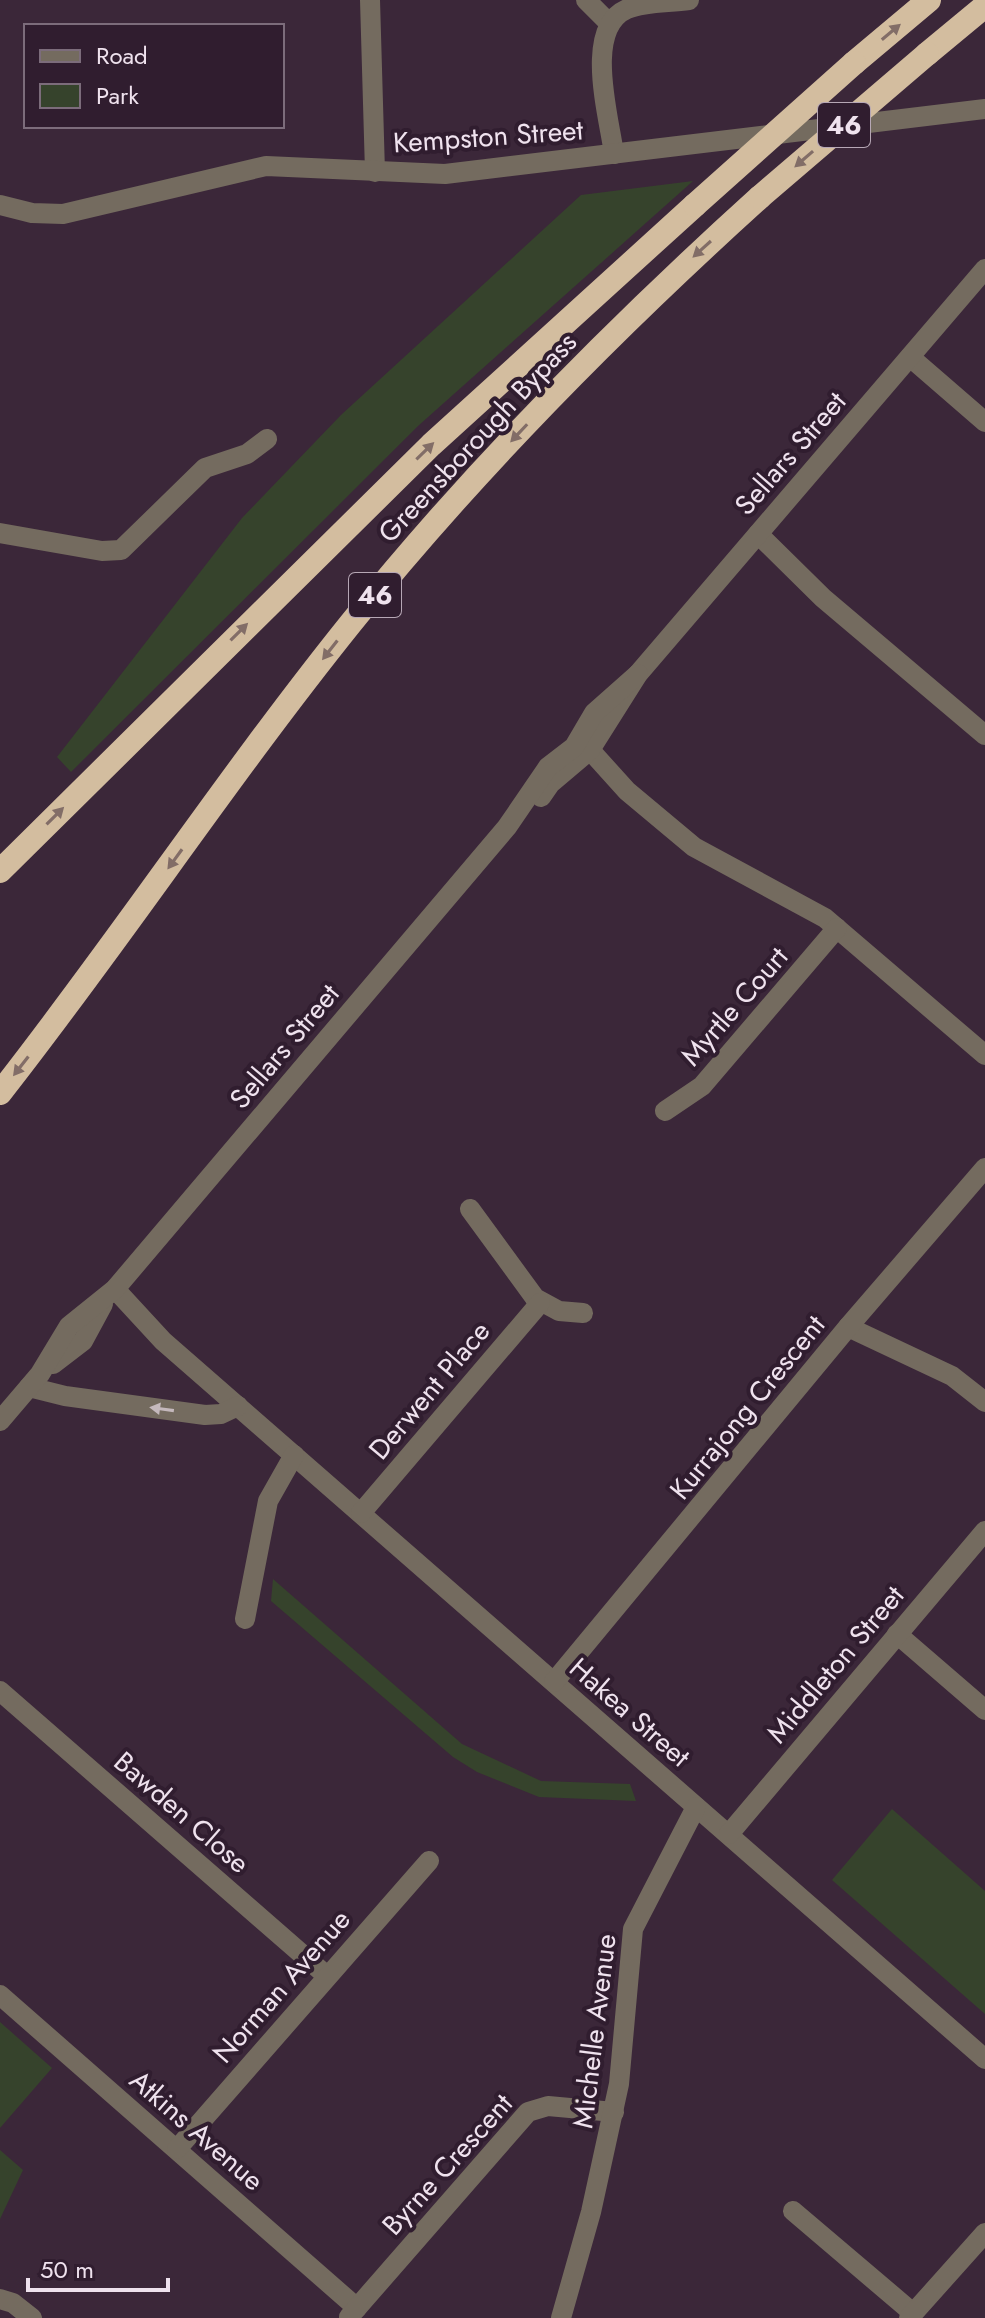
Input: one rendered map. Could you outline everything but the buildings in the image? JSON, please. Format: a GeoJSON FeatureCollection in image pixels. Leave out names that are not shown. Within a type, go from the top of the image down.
{"type":"FeatureCollection","features":[{"type":"Feature","properties":{"kind":"highway","name":"Greensborough Bypass"},"geometry":{"type":"LineString","coordinates":[[0,871],[452,425],[854,63],[929,0]]}},
{"type":"Feature","properties":{"kind":"highway","name":"Greensborough Bypass"},"geometry":{"type":"LineString","coordinates":[[0,1093],[269,728],[389,578],[574,374],[672,277],[760,197],[985,6]]}},
{"type":"Feature","properties":{"kind":"street"},"geometry":{"type":"LineString","coordinates":[[370,0],[375,172]]}},
{"type":"Feature","properties":{"kind":"street"},"geometry":{"type":"LineString","coordinates":[[586,0],[609,23]]}},
{"type":"Feature","properties":{"kind":"street"},"geometry":{"type":"LineString","coordinates":[[614,154],[601,51],[609,23],[630,8],[689,0]]}},
{"type":"Feature","properties":{"kind":"street","name":"Kempston Street"},"geometry":{"type":"LineString","coordinates":[[0,205],[32,213],[63,214],[266,166],[445,174],[985,109]]}},
{"type":"Feature","properties":{"kind":"street","name":"Sellars Street"},"geometry":{"type":"LineString","coordinates":[[0,1421],[35,1380],[69,1326],[110,1295],[507,827],[548,767],[582,752],[594,713],[638,674],[985,269]]}},
{"type":"Feature","properties":{"kind":"street"},"geometry":{"type":"LineString","coordinates":[[910,357],[985,422]]}},
{"type":"Feature","properties":{"kind":"street"},"geometry":{"type":"LineString","coordinates":[[0,533],[102,551],[121,550],[205,468],[247,454],[267,439]]}},
{"type":"Feature","properties":{"kind":"street"},"geometry":{"type":"LineString","coordinates":[[754,539],[985,735]]}},
{"type":"Feature","properties":{"kind":"street"},"geometry":{"type":"LineString","coordinates":[[582,752],[694,847],[801,903],[837,928],[985,1055]]}},
{"type":"Feature","properties":{"kind":"street","name":"Myrtle Court"},"geometry":{"type":"LineString","coordinates":[[665,1111],[702,1086],[837,928]]}},
{"type":"Feature","properties":{"kind":"street","name":"Kurrajong Crescent"},"geometry":{"type":"LineString","coordinates":[[554,1682],[848,1327],[985,1168]]}},
{"type":"Feature","properties":{"kind":"street"},"geometry":{"type":"LineString","coordinates":[[470,1209],[540,1303],[559,1311],[583,1313]]}},
{"type":"Feature","properties":{"kind":"street","name":"Hakea Street"},"geometry":{"type":"LineString","coordinates":[[110,1295],[985,2059]]}},
{"type":"Feature","properties":{"kind":"street","name":"Derwent Place"},"geometry":{"type":"LineString","coordinates":[[361,1513],[540,1303]]}},
{"type":"Feature","properties":{"kind":"street"},"geometry":{"type":"LineString","coordinates":[[848,1327],[952,1376],[985,1402]]}},
{"type":"Feature","properties":{"kind":"street"},"geometry":{"type":"LineString","coordinates":[[35,1380],[65,1396],[205,1415],[221,1414],[238,1406]]}},
{"type":"Feature","properties":{"kind":"street"},"geometry":{"type":"LineString","coordinates":[[245,1619],[268,1501],[294,1455]]}},
{"type":"Feature","properties":{"kind":"street","name":"Middleton Street"},"geometry":{"type":"LineString","coordinates":[[729,1834],[985,1531]]}},
{"type":"Feature","properties":{"kind":"street"},"geometry":{"type":"LineString","coordinates":[[897,1634],[985,1710]]}},
{"type":"Feature","properties":{"kind":"street","name":"Bawden Close"},"geometry":{"type":"LineString","coordinates":[[0,1691],[327,1976]]}},
{"type":"Feature","properties":{"kind":"street","name":"Michelle Avenue"},"geometry":{"type":"LineString","coordinates":[[561,2318],[614,2112],[633,1929],[696,1807]]}},
{"type":"Feature","properties":{"kind":"street","name":"Norman Avenue"},"geometry":{"type":"LineString","coordinates":[[177,2149],[429,1861]]}},
{"type":"Feature","properties":{"kind":"street","name":"Atkins Avenue"},"geometry":{"type":"LineString","coordinates":[[0,1995],[177,2149],[353,2313]]}},
{"type":"Feature","properties":{"kind":"street","name":"Byrne Crescent"},"geometry":{"type":"LineString","coordinates":[[353,2313],[528,2112],[548,2106],[614,2112]]}},
{"type":"Feature","properties":{"kind":"street"},"geometry":{"type":"LineString","coordinates":[[793,2211],[911,2316],[985,2233]]}},
{"type":"Feature","properties":{"kind":"street"},"geometry":{"type":"LineString","coordinates":[[0,2299],[13,2303],[32,2318]]}},
{"type":"Feature","properties":{"kind":"green space"},"geometry":{"type":"Polygon","coordinates":[[[693,181],[418,426],[71,772],[57,757],[242,518],[341,415],[581,195],[693,181]]]}},
{"type":"Feature","properties":{"kind":"green space"},"geometry":{"type":"Polygon","coordinates":[[[273,1579],[462,1744],[541,1781],[630,1784],[636,1801],[539,1797],[477,1772],[453,1757],[271,1601],[273,1579]]]}},
{"type":"Feature","properties":{"kind":"green space"},"geometry":{"type":"Polygon","coordinates":[[[892,1809],[985,1891],[985,2014],[832,1880],[892,1809]]]}},
{"type":"Feature","properties":{"kind":"green space"},"geometry":{"type":"Polygon","coordinates":[[[0,2022],[52,2068],[0,2128],[0,2022]]]}},
{"type":"Feature","properties":{"kind":"green space"},"geometry":{"type":"Polygon","coordinates":[[[0,2150],[23,2170],[0,2219],[0,2150]]]}}]}
